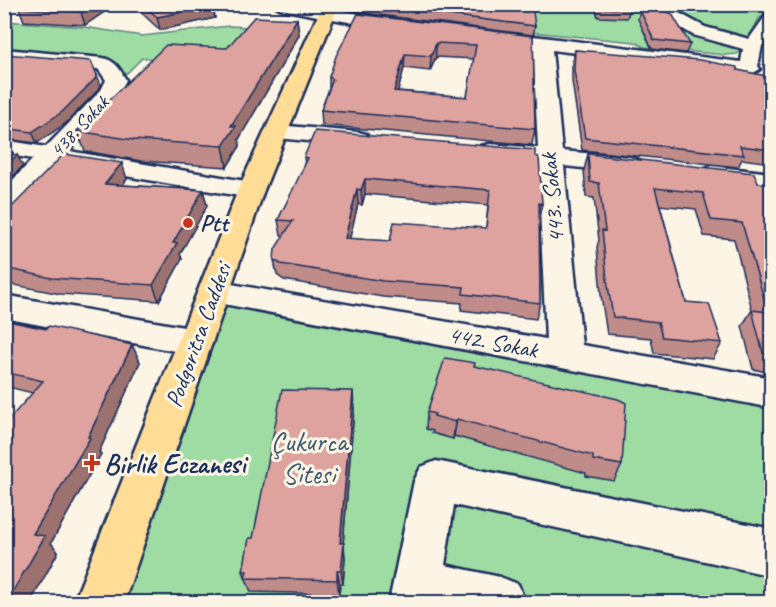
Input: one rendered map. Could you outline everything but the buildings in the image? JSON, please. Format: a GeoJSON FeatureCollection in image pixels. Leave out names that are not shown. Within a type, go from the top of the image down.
{"type":"FeatureCollection","features":[{"type":"Feature","properties":{"kind":"main road","name":"Podgoritsa Caddesi"},"geometry":{"type":"LineString","coordinates":[[99,603],[251,189],[329,9]]}},
{"type":"Feature","properties":{"kind":"street"},"geometry":{"type":"LineString","coordinates":[[281,4],[329,9],[419,29]]}},
{"type":"Feature","properties":{"kind":"street"},"geometry":{"type":"LineString","coordinates":[[649,4],[758,61]]}},
{"type":"Feature","properties":{"kind":"street"},"geometry":{"type":"LineString","coordinates":[[758,61],[771,19]]}},
{"type":"Feature","properties":{"kind":"street"},"geometry":{"type":"LineString","coordinates":[[475,36],[666,57],[758,61]]}},
{"type":"Feature","properties":{"kind":"street","name":"443. Sokak"},"geometry":{"type":"LineString","coordinates":[[542,42],[548,156],[565,354]]}},
{"type":"Feature","properties":{"kind":"street","name":"438. Sokak"},"geometry":{"type":"LineString","coordinates":[[4,55],[97,62],[106,65],[115,76],[115,86],[110,93],[4,205]]}},
{"type":"Feature","properties":{"kind":"street"},"geometry":{"type":"LineString","coordinates":[[276,132],[383,141]]}},
{"type":"Feature","properties":{"kind":"street"},"geometry":{"type":"LineString","coordinates":[[4,147],[251,189]]}},
{"type":"Feature","properties":{"kind":"street"},"geometry":{"type":"LineString","coordinates":[[466,149],[654,168]]}},
{"type":"Feature","properties":{"kind":"street"},"geometry":{"type":"LineString","coordinates":[[689,172],[771,181]]}},
{"type":"Feature","properties":{"kind":"street","name":"442. Sokak"},"geometry":{"type":"LineString","coordinates":[[214,292],[771,393]]}},
{"type":"Feature","properties":{"kind":"street"},"geometry":{"type":"LineString","coordinates":[[4,306],[195,342]]}},
{"type":"Feature","properties":{"kind":"street"},"geometry":{"type":"LineString","coordinates":[[500,603],[416,593],[436,481],[771,553]]}},
{"type":"Feature","properties":{"kind":"green space"},"geometry":{"type":"Polygon","coordinates":[[[343,4],[758,4],[771,7],[772,19],[760,17],[749,34],[762,36],[737,54],[725,55],[644,47],[635,42],[414,21],[343,8],[343,4]]]}},
{"type":"Feature","properties":{"kind":"green space"},"geometry":{"type":"Polygon","coordinates":[[[4,21],[84,27],[142,36],[229,26],[248,27],[222,62],[142,58],[127,73],[115,76],[109,68],[4,54],[4,21]]]}},
{"type":"Feature","properties":{"kind":"green space","name":"Çukurca Sitesi"},"geometry":{"type":"Polygon","coordinates":[[[214,292],[771,393],[771,602],[99,602],[214,292]]]}},
{"type":"Feature","properties":{"kind":"place","name":"Ptt"},"geometry":{"type":"Point","coordinates":[188,223]}},
{"type":"Feature","properties":{"kind":"place","name":"Birlik Eczanesi"},"geometry":{"type":"Point","coordinates":[92,463]}}]}
